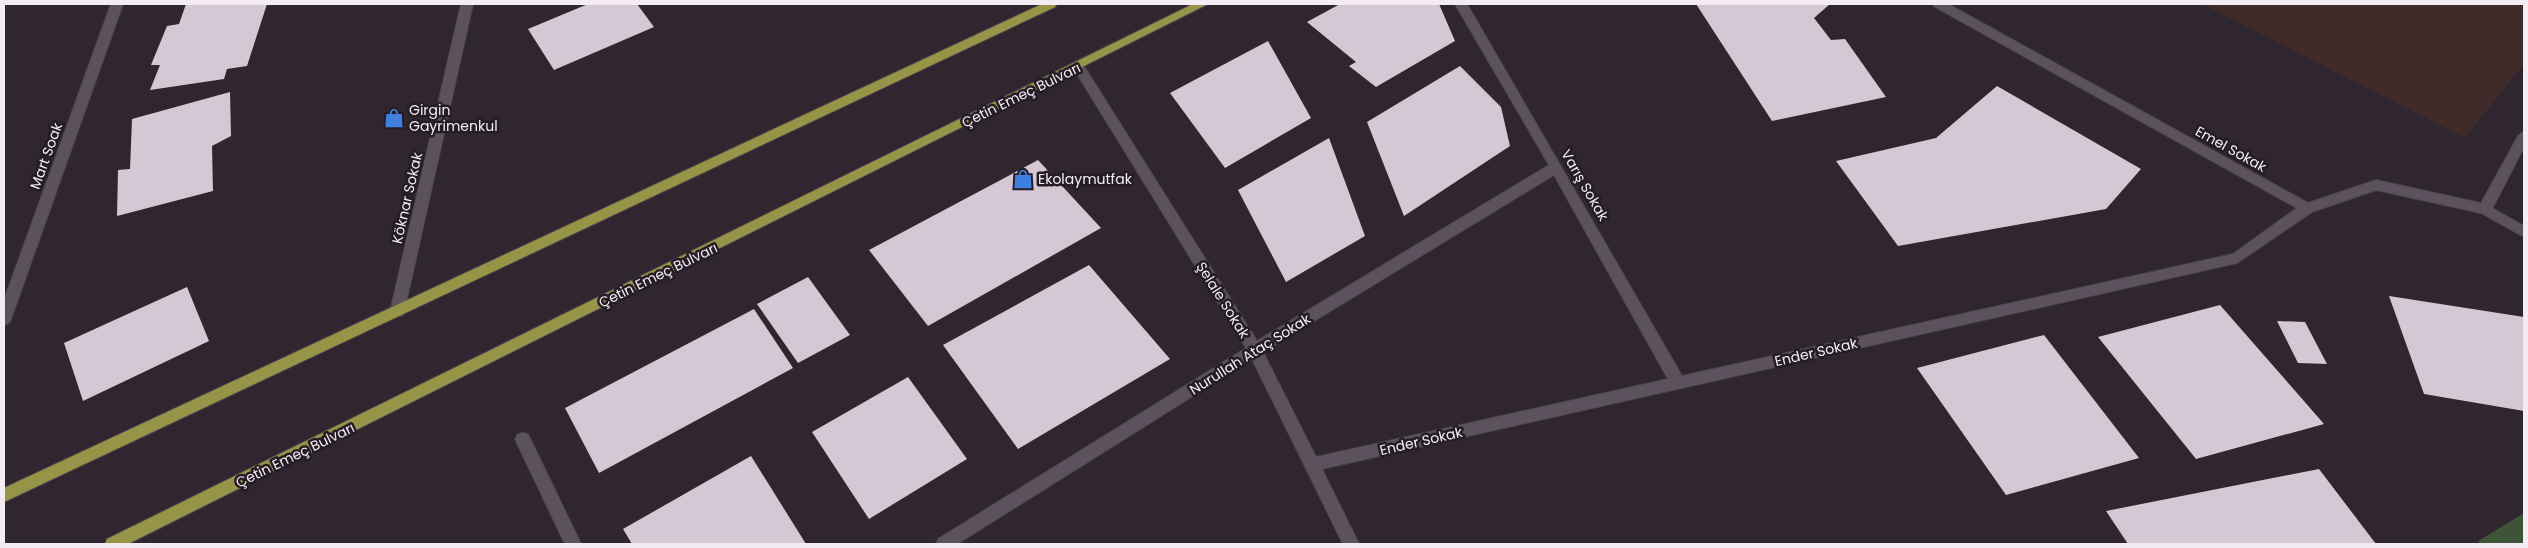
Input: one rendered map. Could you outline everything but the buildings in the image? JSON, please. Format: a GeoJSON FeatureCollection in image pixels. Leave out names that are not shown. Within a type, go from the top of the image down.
{"type":"FeatureCollection","features":[{"type":"Feature","properties":{"kind":"main road"},"geometry":{"type":"LineString","coordinates":[[4,495],[397,312],[1048,4]]}},
{"type":"Feature","properties":{"kind":"main road","name":"Çetin Emeç Bulvarı"},"geometry":{"type":"LineString","coordinates":[[112,544],[1202,4]]}},
{"type":"Feature","properties":{"kind":"street","name":"Mart Soak"},"geometry":{"type":"LineString","coordinates":[[4,319],[117,4]]}},
{"type":"Feature","properties":{"kind":"street","name":"Köknar Sokak"},"geometry":{"type":"LineString","coordinates":[[397,312],[467,4]]}},
{"type":"Feature","properties":{"kind":"street","name":"Varış Sokak"},"geometry":{"type":"LineString","coordinates":[[1461,4],[1678,383]]}},
{"type":"Feature","properties":{"kind":"street","name":"Emel Sokak"},"geometry":{"type":"LineString","coordinates":[[1939,4],[2307,208]]}},
{"type":"Feature","properties":{"kind":"street","name":"Şelale Sokak"},"geometry":{"type":"LineString","coordinates":[[1078,66],[1254,350],[1351,544]]}},
{"type":"Feature","properties":{"kind":"street"},"geometry":{"type":"LineString","coordinates":[[2485,210],[2524,136]]}},
{"type":"Feature","properties":{"kind":"street","name":"Nurullah Ataç Sokak"},"geometry":{"type":"LineString","coordinates":[[944,544],[1254,350],[1556,167]]}},
{"type":"Feature","properties":{"kind":"street"},"geometry":{"type":"LineString","coordinates":[[2307,208],[2376,185],[2485,210],[2524,232]]}},
{"type":"Feature","properties":{"kind":"street","name":"Ender Sokak"},"geometry":{"type":"LineString","coordinates":[[1312,465],[2237,258],[2307,208]]}},
{"type":"Feature","properties":{"kind":"street"},"geometry":{"type":"LineString","coordinates":[[523,439],[573,544]]}},
{"type":"Feature","properties":{"kind":"shaded area"},"geometry":{"type":"Polygon","coordinates":[[[2202,4],[2524,4],[2524,64],[2465,138],[2202,4]]]}},
{"type":"Feature","properties":{"kind":"green space"},"geometry":{"type":"Polygon","coordinates":[[[2524,513],[2524,544],[2481,544],[2478,541],[2524,513]]]}},
{"type":"Feature","properties":{"kind":"place","name":"Girgin Gayrimenkul"},"geometry":{"type":"Point","coordinates":[394,118]}},
{"type":"Feature","properties":{"kind":"place","name":"Ekolaymutfak"},"geometry":{"type":"Point","coordinates":[1023,179]}}]}
